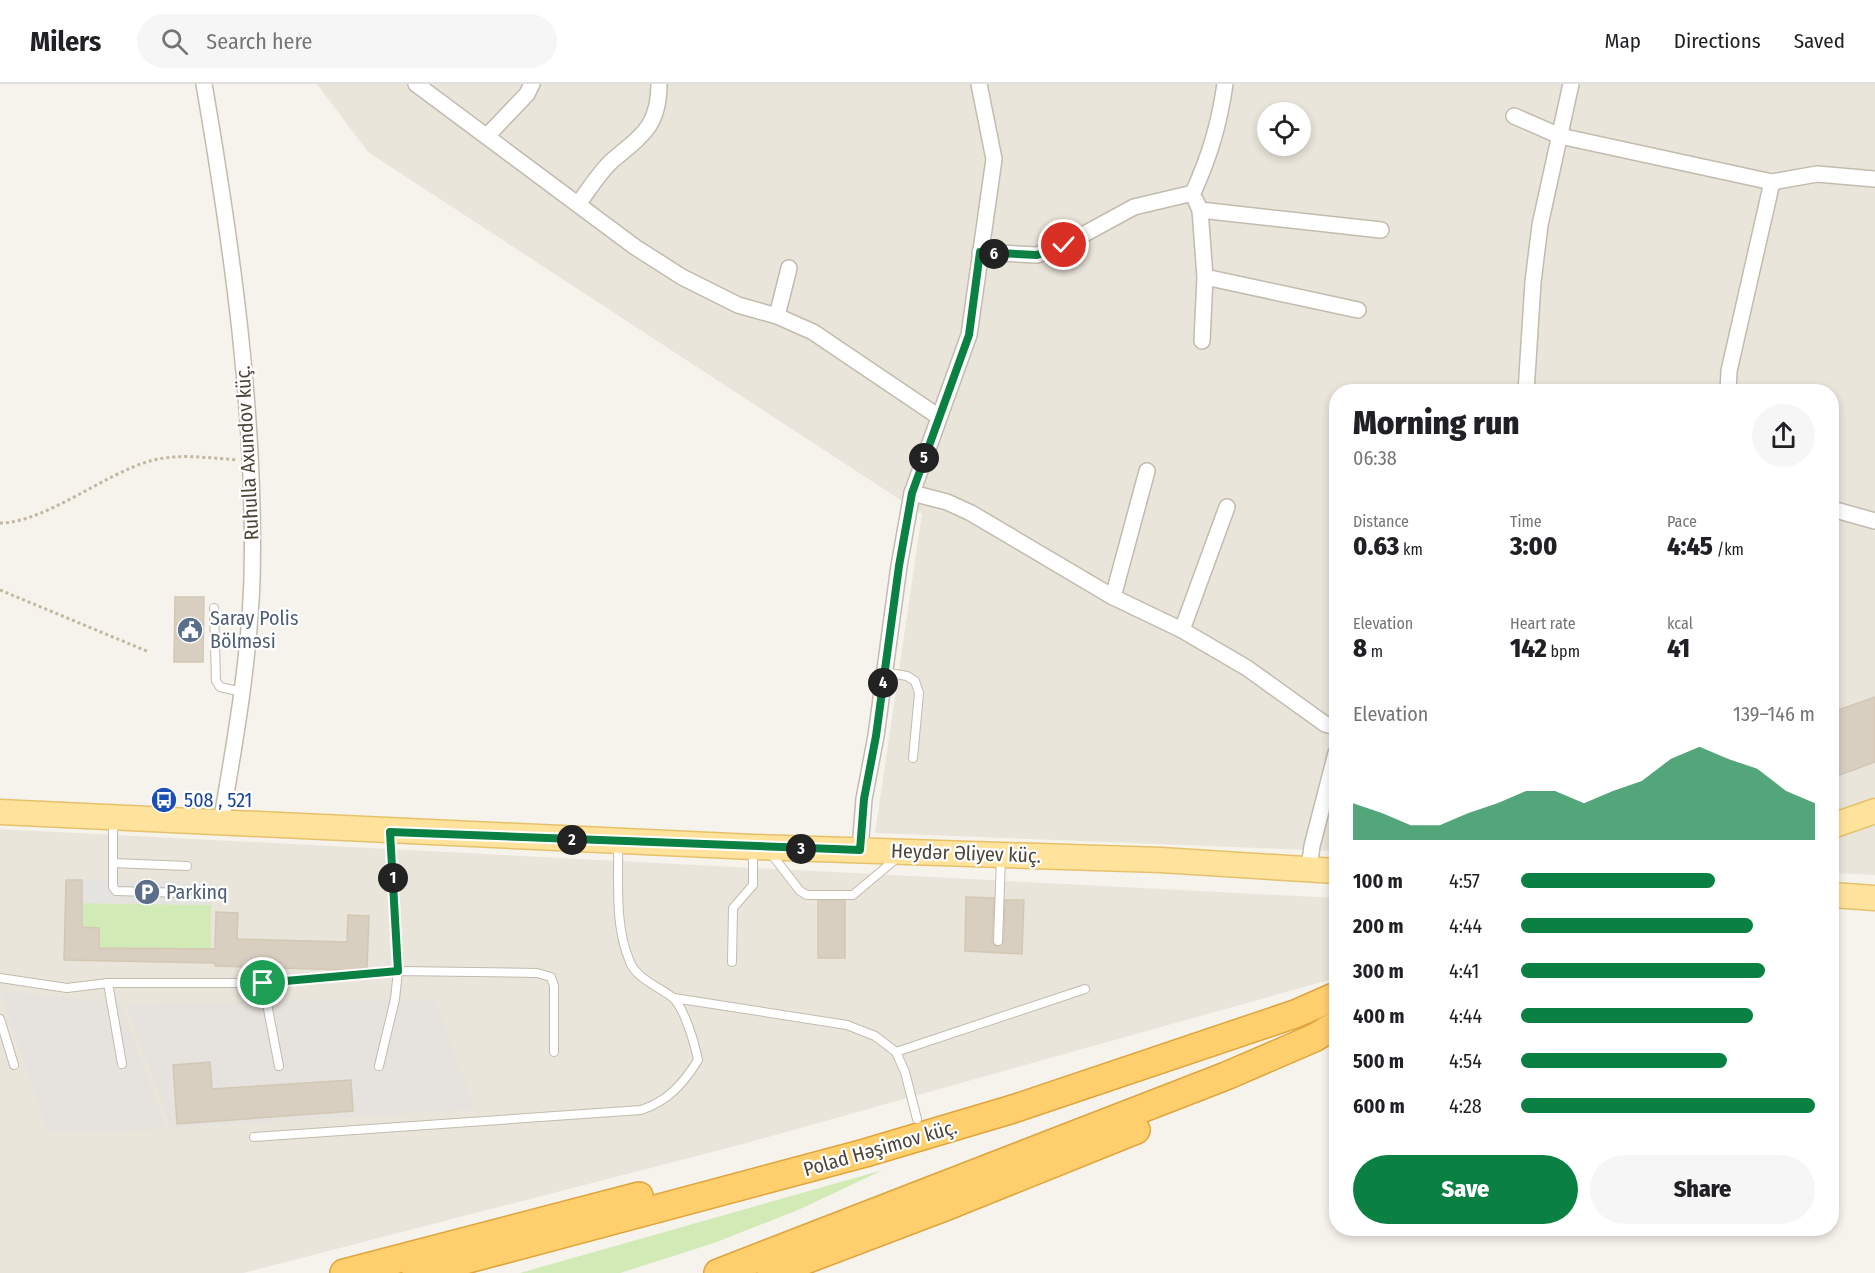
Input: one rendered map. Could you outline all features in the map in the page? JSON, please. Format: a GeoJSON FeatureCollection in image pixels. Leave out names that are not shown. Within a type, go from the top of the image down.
{"type":"FeatureCollection","features":[{"type":"Feature","properties":{"kind":"highway","name":"Polad Həşimov küç."},"geometry":{"type":"LineString","coordinates":[[416,1273],[865,1153],[1013,1109],[1295,1014],[1329,999]]}},
{"type":"Feature","properties":{"kind":"highway"},"geometry":{"type":"LineString","coordinates":[[718,1273],[1226,1076],[1325,1031]]}},
{"type":"Feature","properties":{"kind":"highway"},"geometry":{"type":"LineString","coordinates":[[771,1273],[945,1208],[1180,1112],[1258,1073],[1325,1031]]}},
{"type":"Feature","properties":{"kind":"highway"},"geometry":{"type":"LineString","coordinates":[[344,1273],[1216,1040]]}},
{"type":"Feature","properties":{"kind":"highway"},"geometry":{"type":"LineString","coordinates":[[450,1273],[545,1240]]}},
{"type":"Feature","properties":{"kind":"main road"},"geometry":{"type":"LineString","coordinates":[[1839,824],[1875,811]]}},
{"type":"Feature","properties":{"kind":"main road","name":"Heydər Əliyev küç."},"geometry":{"type":"LineString","coordinates":[[0,812],[618,842],[1001,854],[1326,869]]}},
{"type":"Feature","properties":{"kind":"main road"},"geometry":{"type":"LineString","coordinates":[[1839,895],[1875,898]]}},
{"type":"Feature","properties":{"kind":"main road"},"geometry":{"type":"LineString","coordinates":[[1839,906],[1875,906]]}},
{"type":"Feature","properties":{"kind":"street","name":"Ruhulla Axundov küç."},"geometry":{"type":"LineString","coordinates":[[204,84],[239,323],[248,461],[252,580],[243,692],[221,823]]}},
{"type":"Feature","properties":{"kind":"street"},"geometry":{"type":"LineString","coordinates":[[416,84],[635,246],[682,277],[738,305],[777,316],[813,332],[939,417]]}},
{"type":"Feature","properties":{"kind":"street"},"geometry":{"type":"LineString","coordinates":[[487,136],[526,94],[532,84]]}},
{"type":"Feature","properties":{"kind":"street"},"geometry":{"type":"LineString","coordinates":[[579,203],[613,160],[647,132],[656,115],[659,84]]}},
{"type":"Feature","properties":{"kind":"street"},"geometry":{"type":"LineString","coordinates":[[860,850],[864,799],[912,493],[969,335],[994,159],[979,84]]}},
{"type":"Feature","properties":{"kind":"street"},"geometry":{"type":"LineString","coordinates":[[1202,341],[1205,277],[1200,210],[1193,193],[1211,152],[1219,126],[1225,84]]}},
{"type":"Feature","properties":{"kind":"street"},"geometry":{"type":"LineString","coordinates":[[1527,384],[1533,282],[1540,225],[1571,84]]}},
{"type":"Feature","properties":{"kind":"street"},"geometry":{"type":"LineString","coordinates":[[1514,116],[1560,136],[1772,183],[1817,174],[1875,179]]}},
{"type":"Feature","properties":{"kind":"street"},"geometry":{"type":"LineString","coordinates":[[1728,384],[1729,371],[1772,183]]}},
{"type":"Feature","properties":{"kind":"street"},"geometry":{"type":"LineString","coordinates":[[980,252],[1037,255],[1064,245],[1134,207],[1193,193]]}},
{"type":"Feature","properties":{"kind":"street"},"geometry":{"type":"LineString","coordinates":[[1200,210],[1381,231]]}},
{"type":"Feature","properties":{"kind":"street"},"geometry":{"type":"LineString","coordinates":[[777,316],[789,268]]}},
{"type":"Feature","properties":{"kind":"street"},"geometry":{"type":"LineString","coordinates":[[1205,277],[1358,310]]}},
{"type":"Feature","properties":{"kind":"street"},"geometry":{"type":"LineString","coordinates":[[1113,597],[1147,471]]}},
{"type":"Feature","properties":{"kind":"street"},"geometry":{"type":"LineString","coordinates":[[912,493],[947,502],[970,513],[1113,597],[1182,630],[1247,668],[1329,725]]}},
{"type":"Feature","properties":{"kind":"street"},"geometry":{"type":"LineString","coordinates":[[1182,630],[1227,507]]}},
{"type":"Feature","properties":{"kind":"street"},"geometry":{"type":"LineString","coordinates":[[1839,511],[1875,521]]}},
{"type":"Feature","properties":{"kind":"street"},"geometry":{"type":"LineString","coordinates":[[1326,869],[1329,834]]}},
{"type":"Feature","properties":{"kind":"lane"},"geometry":{"type":"LineString","coordinates":[[214,608],[216,681],[220,687],[243,692]]}},
{"type":"Feature","properties":{"kind":"lane"},"geometry":{"type":"LineString","coordinates":[[884,672],[907,676],[915,681],[919,693],[913,758]]}},
{"type":"Feature","properties":{"kind":"lane"},"geometry":{"type":"LineString","coordinates":[[113,818],[113,887],[116,891],[187,893]]}},
{"type":"Feature","properties":{"kind":"lane"},"geometry":{"type":"LineString","coordinates":[[379,1066],[396,999],[398,971],[390,832]]}},
{"type":"Feature","properties":{"kind":"lane"},"geometry":{"type":"LineString","coordinates":[[618,842],[622,935],[630,964],[653,986],[674,998],[847,1025],[875,1036],[896,1052],[905,1072],[917,1119]]}},
{"type":"Feature","properties":{"kind":"lane"},"geometry":{"type":"LineString","coordinates":[[759,848],[800,891],[807,895],[853,895],[904,851]]}},
{"type":"Feature","properties":{"kind":"lane"},"geometry":{"type":"LineString","coordinates":[[732,962],[731,916],[733,908],[753,885],[759,848]]}},
{"type":"Feature","properties":{"kind":"lane"},"geometry":{"type":"LineString","coordinates":[[998,941],[1001,854]]}},
{"type":"Feature","properties":{"kind":"lane"},"geometry":{"type":"LineString","coordinates":[[113,863],[187,866]]}},
{"type":"Feature","properties":{"kind":"lane"},"geometry":{"type":"LineString","coordinates":[[0,978],[67,988],[108,983],[263,983],[398,971],[537,973],[551,978],[554,986],[554,1052]]}},
{"type":"Feature","properties":{"kind":"lane"},"geometry":{"type":"LineString","coordinates":[[108,983],[122,1064]]}},
{"type":"Feature","properties":{"kind":"lane"},"geometry":{"type":"LineString","coordinates":[[263,983],[279,1066]]}},
{"type":"Feature","properties":{"kind":"lane"},"geometry":{"type":"LineString","coordinates":[[896,1052],[1084,989]]}},
{"type":"Feature","properties":{"kind":"lane"},"geometry":{"type":"LineString","coordinates":[[254,1137],[641,1110],[661,1103],[684,1083],[698,1060],[693,1040],[674,998]]}},
{"type":"Feature","properties":{"kind":"lane"},"geometry":{"type":"LineString","coordinates":[[0,1018],[14,1065]]}},
{"type":"Feature","properties":{"kind":"path"},"geometry":{"type":"LineString","coordinates":[[0,523],[26,518],[148,461],[178,456],[248,461]]}},
{"type":"Feature","properties":{"kind":"path"},"geometry":{"type":"LineString","coordinates":[[0,590],[149,651]]}},
{"type":"Feature","properties":{"kind":"shaded area"},"geometry":{"type":"Polygon","coordinates":[[[317,84],[1875,84],[1875,875],[1839,873],[1839,384],[1329,384],[1329,851],[875,833],[922,514],[368,152],[317,84]]]}},
{"type":"Feature","properties":{"kind":"shaded area"},"geometry":{"type":"Polygon","coordinates":[[[0,829],[1329,898],[1329,980],[743,1144],[243,1273],[0,1273],[0,829]]]}},
{"type":"Feature","properties":{"kind":"shaded area","name":"Parkinq"},"geometry":{"type":"Polygon","coordinates":[[[82,880],[212,882],[211,905],[82,903],[82,880]]]}},
{"type":"Feature","properties":{"kind":"shaded area"},"geometry":{"type":"Polygon","coordinates":[[[0,991],[121,1003],[166,1129],[47,1132],[0,991]]]}},
{"type":"Feature","properties":{"kind":"shaded area"},"geometry":{"type":"Polygon","coordinates":[[[435,1000],[475,1109],[171,1128],[126,1004],[435,1000]]]}},
{"type":"Feature","properties":{"kind":"green space"},"geometry":{"type":"Polygon","coordinates":[[[82,903],[211,905],[211,949],[99,948],[99,928],[82,927],[82,903]]]}},
{"type":"Feature","properties":{"kind":"green space"},"geometry":{"type":"Polygon","coordinates":[[[883,1170],[798,1210],[714,1243],[620,1273],[520,1273],[883,1170]]]}},
{"type":"Feature","properties":{"kind":"building"},"geometry":{"type":"Polygon","coordinates":[[[175,597],[204,597],[203,662],[174,662],[175,597]]]}},
{"type":"Feature","properties":{"kind":"building"},"geometry":{"type":"Polygon","coordinates":[[[1875,697],[1875,762],[1839,775],[1839,710],[1875,697]]]}},
{"type":"Feature","properties":{"kind":"building"},"geometry":{"type":"Polygon","coordinates":[[[66,880],[82,880],[82,927],[99,928],[99,948],[215,949],[216,912],[238,913],[237,939],[347,942],[348,915],[369,916],[367,968],[346,970],[215,966],[215,963],[64,960],[66,880]]]}},
{"type":"Feature","properties":{"kind":"building"},"geometry":{"type":"Polygon","coordinates":[[[966,897],[994,898],[992,941],[997,947],[1004,942],[1005,900],[1024,900],[1022,954],[965,951],[966,897]]]}},
{"type":"Feature","properties":{"kind":"building"},"geometry":{"type":"Polygon","coordinates":[[[818,901],[845,901],[845,958],[818,958],[818,901]]]}},
{"type":"Feature","properties":{"kind":"building"},"geometry":{"type":"Polygon","coordinates":[[[210,1062],[212,1089],[351,1080],[353,1111],[177,1124],[173,1065],[210,1062]]]}},
{"type":"Feature","properties":{"kind":"place","name":"Saray Polis Bölməsi"},"geometry":{"type":"Point","coordinates":[190,630]}},
{"type":"Feature","properties":{"kind":"place","name":"508 , 521"},"geometry":{"type":"Point","coordinates":[164,800]}},
{"type":"Feature","properties":{"kind":"place","name":"Parkinq"},"geometry":{"type":"Point","coordinates":[147,892]}},
{"type":"Feature","properties":{"kind":"route"},"geometry":{"type":"LineString","coordinates":[[263,983],[398,971],[390,832],[860,850],[864,799],[876,736],[906,520],[912,493],[969,335],[980,252],[1013,256],[1037,255],[1064,245]]}}]}
